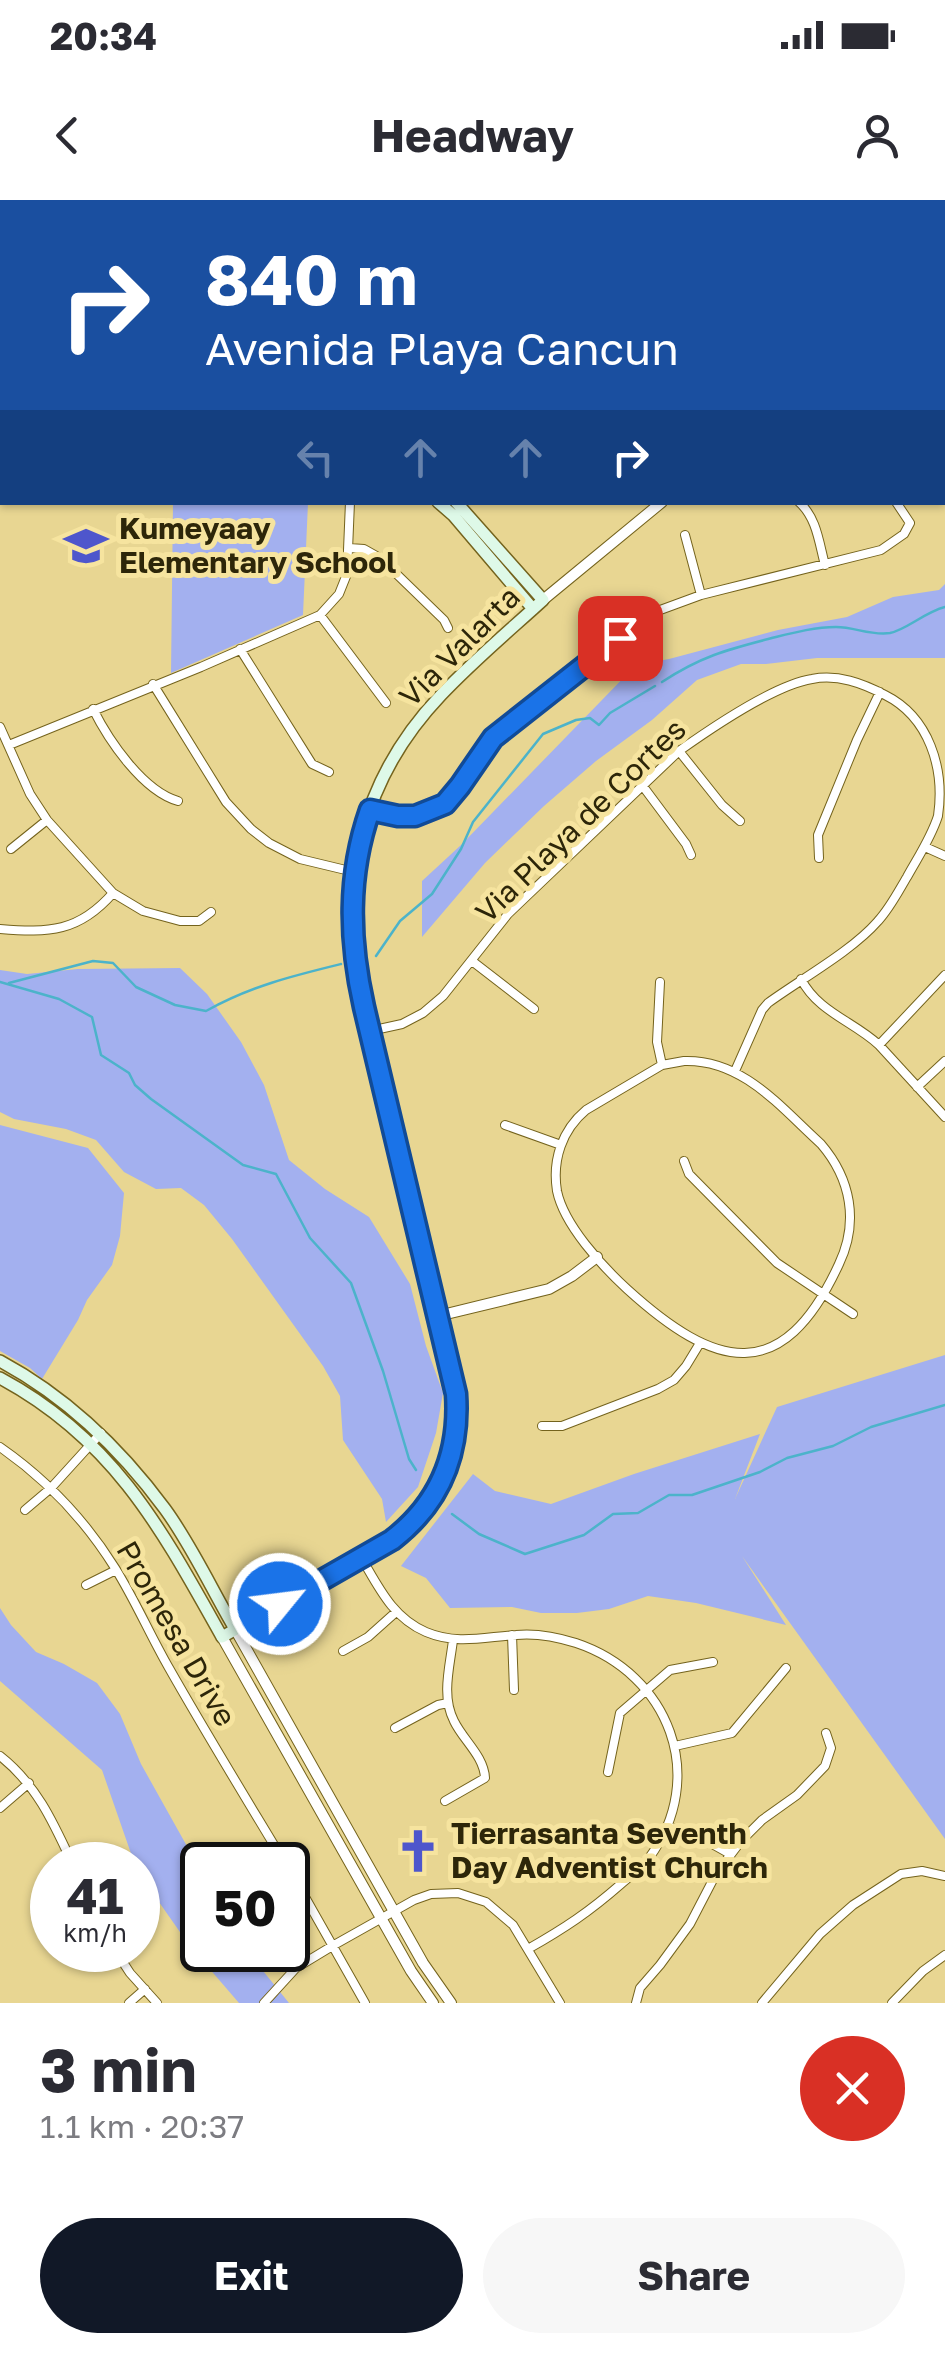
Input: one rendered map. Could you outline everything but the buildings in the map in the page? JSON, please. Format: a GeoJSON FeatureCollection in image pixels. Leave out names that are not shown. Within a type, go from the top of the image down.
{"type":"FeatureCollection","features":[{"type":"Feature","properties":{"kind":"main road"},"geometry":{"type":"LineString","coordinates":[[441,505],[538,605]]}},
{"type":"Feature","properties":{"kind":"main road"},"geometry":{"type":"LineString","coordinates":[[458,505],[538,605]]}},
{"type":"Feature","properties":{"kind":"main road","name":"Via Valarta"},"geometry":{"type":"LineString","coordinates":[[222,1637],[407,1529],[429,1504],[449,1462],[456,1436],[456,1394],[352,947],[354,872],[370,810],[392,759],[441,695],[538,605]]}},
{"type":"Feature","properties":{"kind":"main road"},"geometry":{"type":"LineString","coordinates":[[0,1362],[48,1390],[101,1434],[166,1512],[235,1629]]}},
{"type":"Feature","properties":{"kind":"main road"},"geometry":{"type":"LineString","coordinates":[[0,1378],[40,1403],[91,1444],[126,1481],[158,1526],[222,1637]]}},
{"type":"Feature","properties":{"kind":"street"},"geometry":{"type":"LineString","coordinates":[[9,744],[320,614],[343,587],[347,574],[350,505]]}},
{"type":"Feature","properties":{"kind":"street","name":"Via Valarta"},"geometry":{"type":"LineString","coordinates":[[538,605],[658,505]]}},
{"type":"Feature","properties":{"kind":"street"},"geometry":{"type":"LineString","coordinates":[[802,505],[814,522],[825,565]]}},
{"type":"Feature","properties":{"kind":"street"},"geometry":{"type":"LineString","coordinates":[[370,810],[415,816],[445,804],[493,738],[652,613],[702,595],[880,550],[904,534],[910,523],[898,505]]}},
{"type":"Feature","properties":{"kind":"street"},"geometry":{"type":"LineString","coordinates":[[686,535],[702,595]]}},
{"type":"Feature","properties":{"kind":"street"},"geometry":{"type":"LineString","coordinates":[[349,548],[364,549],[380,558],[448,628]]}},
{"type":"Feature","properties":{"kind":"street"},"geometry":{"type":"LineString","coordinates":[[320,614],[386,703]]}},
{"type":"Feature","properties":{"kind":"street"},"geometry":{"type":"LineString","coordinates":[[240,649],[312,764],[329,772]]}},
{"type":"Feature","properties":{"kind":"street","name":"Via Playa de Cortes"},"geometry":{"type":"LineString","coordinates":[[370,1031],[402,1024],[424,1013],[443,996],[508,914],[679,751],[704,733],[794,683],[811,678],[845,679],[880,692]]}},
{"type":"Feature","properties":{"kind":"street"},"geometry":{"type":"LineString","coordinates":[[154,684],[226,802],[250,829],[300,859],[354,872]]}},
{"type":"Feature","properties":{"kind":"street"},"geometry":{"type":"LineString","coordinates":[[734,1071],[768,1003],[880,920],[925,847],[938,816],[943,792],[933,741],[915,717],[880,692],[818,835],[819,858]]}},
{"type":"Feature","properties":{"kind":"street"},"geometry":{"type":"LineString","coordinates":[[94,710],[122,756],[164,797],[178,801]]}},
{"type":"Feature","properties":{"kind":"street"},"geometry":{"type":"LineString","coordinates":[[0,727],[30,794],[47,820],[113,893],[143,911],[180,921],[199,920],[211,912]]}},
{"type":"Feature","properties":{"kind":"street"},"geometry":{"type":"LineString","coordinates":[[679,751],[722,805],[740,821]]}},
{"type":"Feature","properties":{"kind":"street"},"geometry":{"type":"LineString","coordinates":[[642,786],[691,854]]}},
{"type":"Feature","properties":{"kind":"street"},"geometry":{"type":"LineString","coordinates":[[11,849],[47,820]]}},
{"type":"Feature","properties":{"kind":"street"},"geometry":{"type":"LineString","coordinates":[[925,847],[945,856]]}},
{"type":"Feature","properties":{"kind":"street"},"geometry":{"type":"LineString","coordinates":[[0,929],[50,930],[71,924],[98,910],[113,893]]}},
{"type":"Feature","properties":{"kind":"street"},"geometry":{"type":"LineString","coordinates":[[472,961],[534,1009]]}},
{"type":"Feature","properties":{"kind":"street"},"geometry":{"type":"LineString","coordinates":[[879,1045],[945,975]]}},
{"type":"Feature","properties":{"kind":"street"},"geometry":{"type":"LineString","coordinates":[[801,978],[822,1006],[879,1045],[945,1118]]}},
{"type":"Feature","properties":{"kind":"street"},"geometry":{"type":"LineString","coordinates":[[660,982],[656,1042],[662,1065]]}},
{"type":"Feature","properties":{"kind":"street"},"geometry":{"type":"LineString","coordinates":[[917,1087],[945,1061]]}},
{"type":"Feature","properties":{"kind":"street"},"geometry":{"type":"LineString","coordinates":[[712,1063],[750,1079],[822,1144],[845,1184],[851,1212],[848,1239],[824,1296],[792,1334],[771,1347],[754,1352],[717,1350],[657,1316],[617,1280],[567,1219],[560,1201],[556,1172],[561,1145],[572,1124],[586,1110],[662,1065],[712,1063]]}},
{"type":"Feature","properties":{"kind":"street"},"geometry":{"type":"LineString","coordinates":[[505,1125],[561,1145]]}},
{"type":"Feature","properties":{"kind":"street"},"geometry":{"type":"LineString","coordinates":[[684,1161],[689,1174],[778,1263],[853,1314]]}},
{"type":"Feature","properties":{"kind":"street"},"geometry":{"type":"LineString","coordinates":[[438,1316],[549,1290],[598,1257]]}},
{"type":"Feature","properties":{"kind":"street"},"geometry":{"type":"LineString","coordinates":[[542,1426],[562,1426],[658,1389],[674,1380],[700,1343]]}},
{"type":"Feature","properties":{"kind":"street"},"geometry":{"type":"LineString","coordinates":[[26,1510],[101,1434]]}},
{"type":"Feature","properties":{"kind":"street","name":"Promesa Drive"},"geometry":{"type":"LineString","coordinates":[[0,1447],[72,1510],[116,1570],[168,1667],[273,1842]]}},
{"type":"Feature","properties":{"kind":"street"},"geometry":{"type":"LineString","coordinates":[[362,1558],[396,1612],[422,1630],[454,1640],[549,1636],[585,1646],[618,1664],[666,1716],[678,1766],[678,1789],[668,1826],[643,1865],[586,1915],[528,1949]]}},
{"type":"Feature","properties":{"kind":"street"},"geometry":{"type":"LineString","coordinates":[[86,1585],[116,1570]]}},
{"type":"Feature","properties":{"kind":"street"},"geometry":{"type":"LineString","coordinates":[[342,1651],[368,1638],[396,1612]]}},
{"type":"Feature","properties":{"kind":"street"},"geometry":{"type":"LineString","coordinates":[[235,1629],[423,1962],[451,2003]]}},
{"type":"Feature","properties":{"kind":"street"},"geometry":{"type":"LineString","coordinates":[[512,1635],[514,1690]]}},
{"type":"Feature","properties":{"kind":"street"},"geometry":{"type":"LineString","coordinates":[[222,1637],[328,1827],[433,2003]]}},
{"type":"Feature","properties":{"kind":"street"},"geometry":{"type":"LineString","coordinates":[[444,1801],[485,1778],[484,1768],[453,1720],[448,1703],[454,1640]]}},
{"type":"Feature","properties":{"kind":"street"},"geometry":{"type":"LineString","coordinates":[[608,1772],[620,1714],[670,1670],[713,1662]]}},
{"type":"Feature","properties":{"kind":"street"},"geometry":{"type":"LineString","coordinates":[[675,1746],[732,1733],[786,1668]]}},
{"type":"Feature","properties":{"kind":"street"},"geometry":{"type":"LineString","coordinates":[[395,1728],[448,1703]]}},
{"type":"Feature","properties":{"kind":"street"},"geometry":{"type":"LineString","coordinates":[[636,2003],[640,1988],[690,1924],[730,1854],[762,1820],[797,1796],[825,1766],[831,1748],[826,1733]]}},
{"type":"Feature","properties":{"kind":"street"},"geometry":{"type":"LineString","coordinates":[[0,1756],[29,1783],[47,1808],[63,1842]]}},
{"type":"Feature","properties":{"kind":"street"},"geometry":{"type":"LineString","coordinates":[[0,1808],[29,1783]]}},
{"type":"Feature","properties":{"kind":"street"},"geometry":{"type":"LineString","coordinates":[[668,1826],[730,1854]]}},
{"type":"Feature","properties":{"kind":"street"},"geometry":{"type":"LineString","coordinates":[[762,2003],[820,1934],[853,1905],[908,1872],[929,1871],[945,1876]]}},
{"type":"Feature","properties":{"kind":"street"},"geometry":{"type":"LineString","coordinates":[[264,2003],[296,1968],[395,1910],[430,1894],[458,1893],[486,1902],[502,1913],[560,2003]]}},
{"type":"Feature","properties":{"kind":"street","name":"Promesa Drive"},"geometry":{"type":"LineString","coordinates":[[310,1905],[365,2003]]}},
{"type":"Feature","properties":{"kind":"street"},"geometry":{"type":"LineString","coordinates":[[892,2003],[945,1954]]}},
{"type":"Feature","properties":{"kind":"street"},"geometry":{"type":"LineString","coordinates":[[132,1972],[156,2003]]}},
{"type":"Feature","properties":{"kind":"street"},"geometry":{"type":"LineString","coordinates":[[129,2003],[145,1989]]}},
{"type":"Feature","properties":{"kind":"shaded area"},"geometry":{"type":"Polygon","coordinates":[[[173,505],[308,505],[303,615],[171,673],[173,505]]]}},
{"type":"Feature","properties":{"kind":"shaded area"},"geometry":{"type":"Polygon","coordinates":[[[945,584],[945,658],[817,658],[741,664],[697,680],[544,806],[485,863],[422,937],[422,881],[636,665],[847,617],[893,597],[939,590],[945,584]]]}},
{"type":"Feature","properties":{"kind":"shaded area"},"geometry":{"type":"Polygon","coordinates":[[[180,968],[207,994],[241,1042],[264,1085],[289,1160],[369,1217],[410,1284],[443,1393],[436,1433],[418,1487],[386,1522],[382,1499],[343,1440],[340,1396],[323,1366],[204,1205],[181,1188],[156,1189],[124,1172],[96,1140],[0,1112],[0,970],[27,974],[180,968]]]}},
{"type":"Feature","properties":{"kind":"shaded area"},"geometry":{"type":"Polygon","coordinates":[[[0,1125],[88,1148],[124,1193],[120,1236],[112,1265],[42,1379],[0,1351],[0,1125]]]}},
{"type":"Feature","properties":{"kind":"shaded area"},"geometry":{"type":"Polygon","coordinates":[[[945,1355],[945,1839],[742,1556],[786,1625],[696,1603],[648,1596],[609,1609],[577,1613],[541,1613],[512,1607],[450,1608],[426,1578],[401,1566],[473,1474],[495,1491],[551,1504],[760,1434],[735,1499],[777,1407],[945,1355]]]}},
{"type":"Feature","properties":{"kind":"shaded area"},"geometry":{"type":"Polygon","coordinates":[[[0,1608],[36,1652],[97,1683],[120,1714],[141,1764],[185,1842],[180,1842],[180,1932],[160,1903],[160,1842],[127,1842],[102,1770],[0,1681],[0,1608]]]}},
{"type":"Feature","properties":{"kind":"shaded area"},"geometry":{"type":"Polygon","coordinates":[[[212,1972],[264,1972],[289,2003],[239,2003],[212,1972]]]}},
{"type":"Feature","properties":{"kind":"waterway"},"geometry":{"type":"LineString","coordinates":[[662,682],[704,659],[760,641],[828,627],[890,633],[945,607]]}},
{"type":"Feature","properties":{"kind":"waterway"},"geometry":{"type":"LineString","coordinates":[[376,956],[400,921],[432,894],[473,822],[543,734],[576,720],[590,718],[599,725],[610,713],[655,686]]}},
{"type":"Feature","properties":{"kind":"waterway"},"geometry":{"type":"LineString","coordinates":[[9,983],[93,961],[113,963],[136,987],[175,1005],[206,1011],[256,988],[341,964]]}},
{"type":"Feature","properties":{"kind":"waterway"},"geometry":{"type":"LineString","coordinates":[[0,982],[59,999],[92,1017],[101,1055],[129,1073],[135,1085],[151,1099],[243,1165],[276,1174],[310,1238],[351,1283],[409,1459],[416,1470]]}},
{"type":"Feature","properties":{"kind":"waterway"},"geometry":{"type":"LineString","coordinates":[[452,1514],[479,1534],[525,1554],[584,1535],[613,1514],[638,1513],[669,1495],[692,1495],[760,1472],[787,1458],[833,1446],[871,1427],[945,1405]]}},
{"type":"Feature","properties":{"kind":"place","name":"Kumeyaay Elementary School"},"geometry":{"type":"Point","coordinates":[86,546]}},
{"type":"Feature","properties":{"kind":"place","name":"Tierrasanta Seventh Day Adventist Church"},"geometry":{"type":"Point","coordinates":[418,1851]}},
{"type":"Feature","properties":{"kind":"route"},"geometry":{"type":"LineString","coordinates":[[280,1604],[407,1529],[437,1489],[456,1436],[456,1394],[352,947],[354,872],[370,810],[415,816],[445,804],[493,738],[620,638]]}}]}
